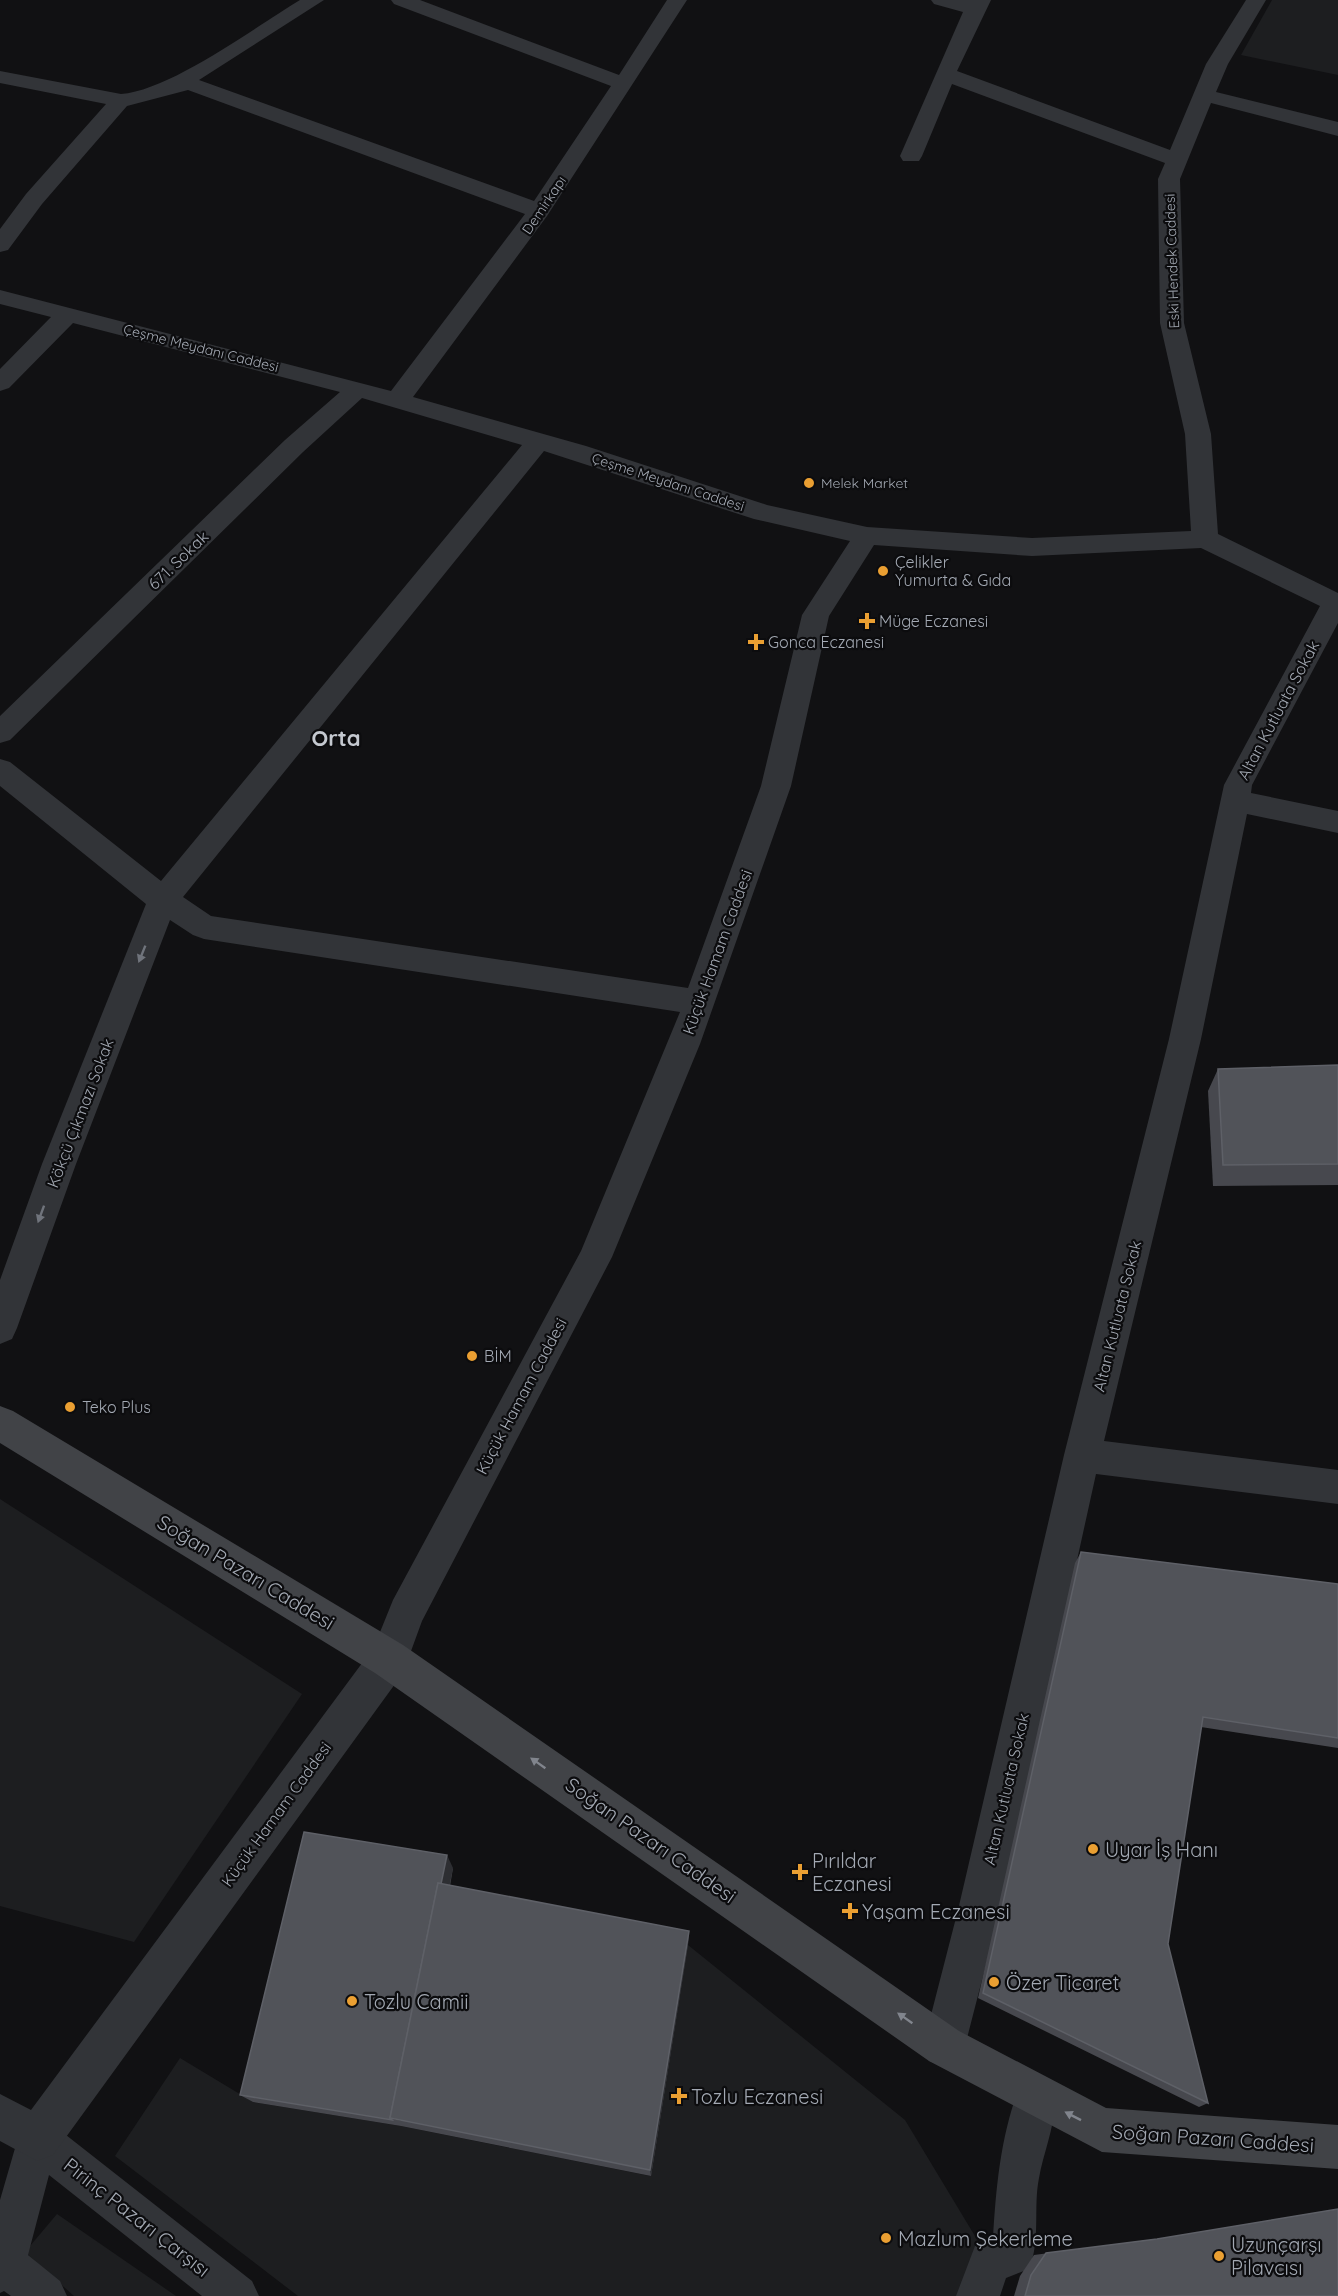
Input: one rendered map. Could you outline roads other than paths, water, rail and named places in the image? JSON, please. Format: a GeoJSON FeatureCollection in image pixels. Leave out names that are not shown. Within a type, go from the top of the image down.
{"type":"FeatureCollection","features":[{"type":"Feature","properties":{"kind":"main road","name":"Soğan Pazarı Caddesi"},"geometry":{"type":"LineString","coordinates":[[0,1423],[389,1659],[944,2046],[1036,2098],[1102,2130],[1338,2147]]}},
{"type":"Feature","properties":{"kind":"street"},"geometry":{"type":"LineString","coordinates":[[0,76],[121,100],[136,99],[176,85],[314,0]]}},
{"type":"Feature","properties":{"kind":"street"},"geometry":{"type":"LineString","coordinates":[[401,0],[624,84]]}},
{"type":"Feature","properties":{"kind":"street","name":"Demirkapı"},"geometry":{"type":"LineString","coordinates":[[397,400],[461,321],[539,211],[678,0]]}},
{"type":"Feature","properties":{"kind":"street"},"geometry":{"type":"LineString","coordinates":[[910,156],[978,5],[941,0]]}},
{"type":"Feature","properties":{"kind":"street","name":"Eski Hendek Caddesi"},"geometry":{"type":"LineString","coordinates":[[1205,539],[1198,434],[1172,324],[1169,179],[1217,64],[1256,0]]}},
{"type":"Feature","properties":{"kind":"street"},"geometry":{"type":"LineString","coordinates":[[945,74],[1177,160]]}},
{"type":"Feature","properties":{"kind":"street"},"geometry":{"type":"LineString","coordinates":[[176,85],[190,84],[245,102],[539,211]]}},
{"type":"Feature","properties":{"kind":"street"},"geometry":{"type":"LineString","coordinates":[[1204,95],[1338,129]]}},
{"type":"Feature","properties":{"kind":"street"},"geometry":{"type":"LineString","coordinates":[[0,245],[34,200],[121,100]]}},
{"type":"Feature","properties":{"kind":"street","name":"Çeşme Meydanı Caddesi"},"geometry":{"type":"LineString","coordinates":[[0,297],[397,400],[539,441],[763,513],[867,536],[1032,547],[1205,539],[1337,603]]}},
{"type":"Feature","properties":{"kind":"street"},"geometry":{"type":"LineString","coordinates":[[0,383],[68,314]]}},
{"type":"Feature","properties":{"kind":"street","name":"671. Sokak"},"geometry":{"type":"LineString","coordinates":[[0,733],[294,447],[358,389]]}},
{"type":"Feature","properties":{"kind":"street","name":"Kökçü Çıkmazı Sokak"},"geometry":{"type":"LineString","coordinates":[[0,1328],[59,1164],[163,900],[539,441]]}},
{"type":"Feature","properties":{"kind":"street","name":"Küçük Hamam Caddesi"},"geometry":{"type":"LineString","coordinates":[[37,2139],[389,1659],[406,1613],[595,1257],[699,1002],[776,786],[816,615],[867,536]]}},
{"type":"Feature","properties":{"kind":"street","name":"Altan Kutluata Sokak"},"geometry":{"type":"LineString","coordinates":[[944,2046],[982,1898],[1082,1455],[1185,1039],[1238,785],[1337,603]]}},
{"type":"Feature","properties":{"kind":"street"},"geometry":{"type":"LineString","coordinates":[[0,770],[163,900],[204,927],[699,1002]]}},
{"type":"Feature","properties":{"kind":"street"},"geometry":{"type":"LineString","coordinates":[[1234,801],[1338,822]]}},
{"type":"Feature","properties":{"kind":"street"},"geometry":{"type":"LineString","coordinates":[[1082,1455],[1338,1487]]}},
{"type":"Feature","properties":{"kind":"street"},"geometry":{"type":"LineString","coordinates":[[978,2296],[990,2261],[1014,2254],[1017,2180],[1036,2098]]}},
{"type":"Feature","properties":{"kind":"street"},"geometry":{"type":"LineString","coordinates":[[0,2116],[37,2139],[2,2267],[45,2296]]}},
{"type":"Feature","properties":{"kind":"street","name":"Pirinç Pazarı Çarşısı"},"geometry":{"type":"LineString","coordinates":[[37,2139],[237,2296]]}},
{"type":"Feature","properties":{"kind":"place","name":"Melek Market"},"geometry":{"type":"Point","coordinates":[809,483]}},
{"type":"Feature","properties":{"kind":"place","name":"Çelikler Yumurta & Gıda"},"geometry":{"type":"Point","coordinates":[883,571]}},
{"type":"Feature","properties":{"kind":"place","name":"Müge Eczanesi"},"geometry":{"type":"Point","coordinates":[867,621]}},
{"type":"Feature","properties":{"kind":"place","name":"Gonca Eczanesi"},"geometry":{"type":"Point","coordinates":[756,642]}},
{"type":"Feature","properties":{"kind":"place","name":"BİM"},"geometry":{"type":"Point","coordinates":[472,1356]}},
{"type":"Feature","properties":{"kind":"place","name":"Teko Plus"},"geometry":{"type":"Point","coordinates":[70,1407]}},
{"type":"Feature","properties":{"kind":"place","name":"Uyar İş Hanı"},"geometry":{"type":"Point","coordinates":[1093,1849]}},
{"type":"Feature","properties":{"kind":"place","name":"Pırıldar Eczanesi"},"geometry":{"type":"Point","coordinates":[800,1872]}},
{"type":"Feature","properties":{"kind":"place","name":"Yaşam Eczanesi"},"geometry":{"type":"Point","coordinates":[850,1911]}},
{"type":"Feature","properties":{"kind":"place","name":"Özer Ticaret"},"geometry":{"type":"Point","coordinates":[994,1982]}},
{"type":"Feature","properties":{"kind":"place","name":"Tozlu Camii"},"geometry":{"type":"Point","coordinates":[352,2001]}},
{"type":"Feature","properties":{"kind":"place","name":"Tozlu Eczanesi"},"geometry":{"type":"Point","coordinates":[679,2096]}},
{"type":"Feature","properties":{"kind":"place","name":"Mazlum Şekerleme"},"geometry":{"type":"Point","coordinates":[886,2238]}},
{"type":"Feature","properties":{"kind":"place","name":"Uzunçarşı Pilavcısı"},"geometry":{"type":"Point","coordinates":[1219,2256]}},
{"type":"Feature","properties":{"kind":"district","name":"Orta"},"geometry":{"type":"Point","coordinates":[336,738]}}]}
